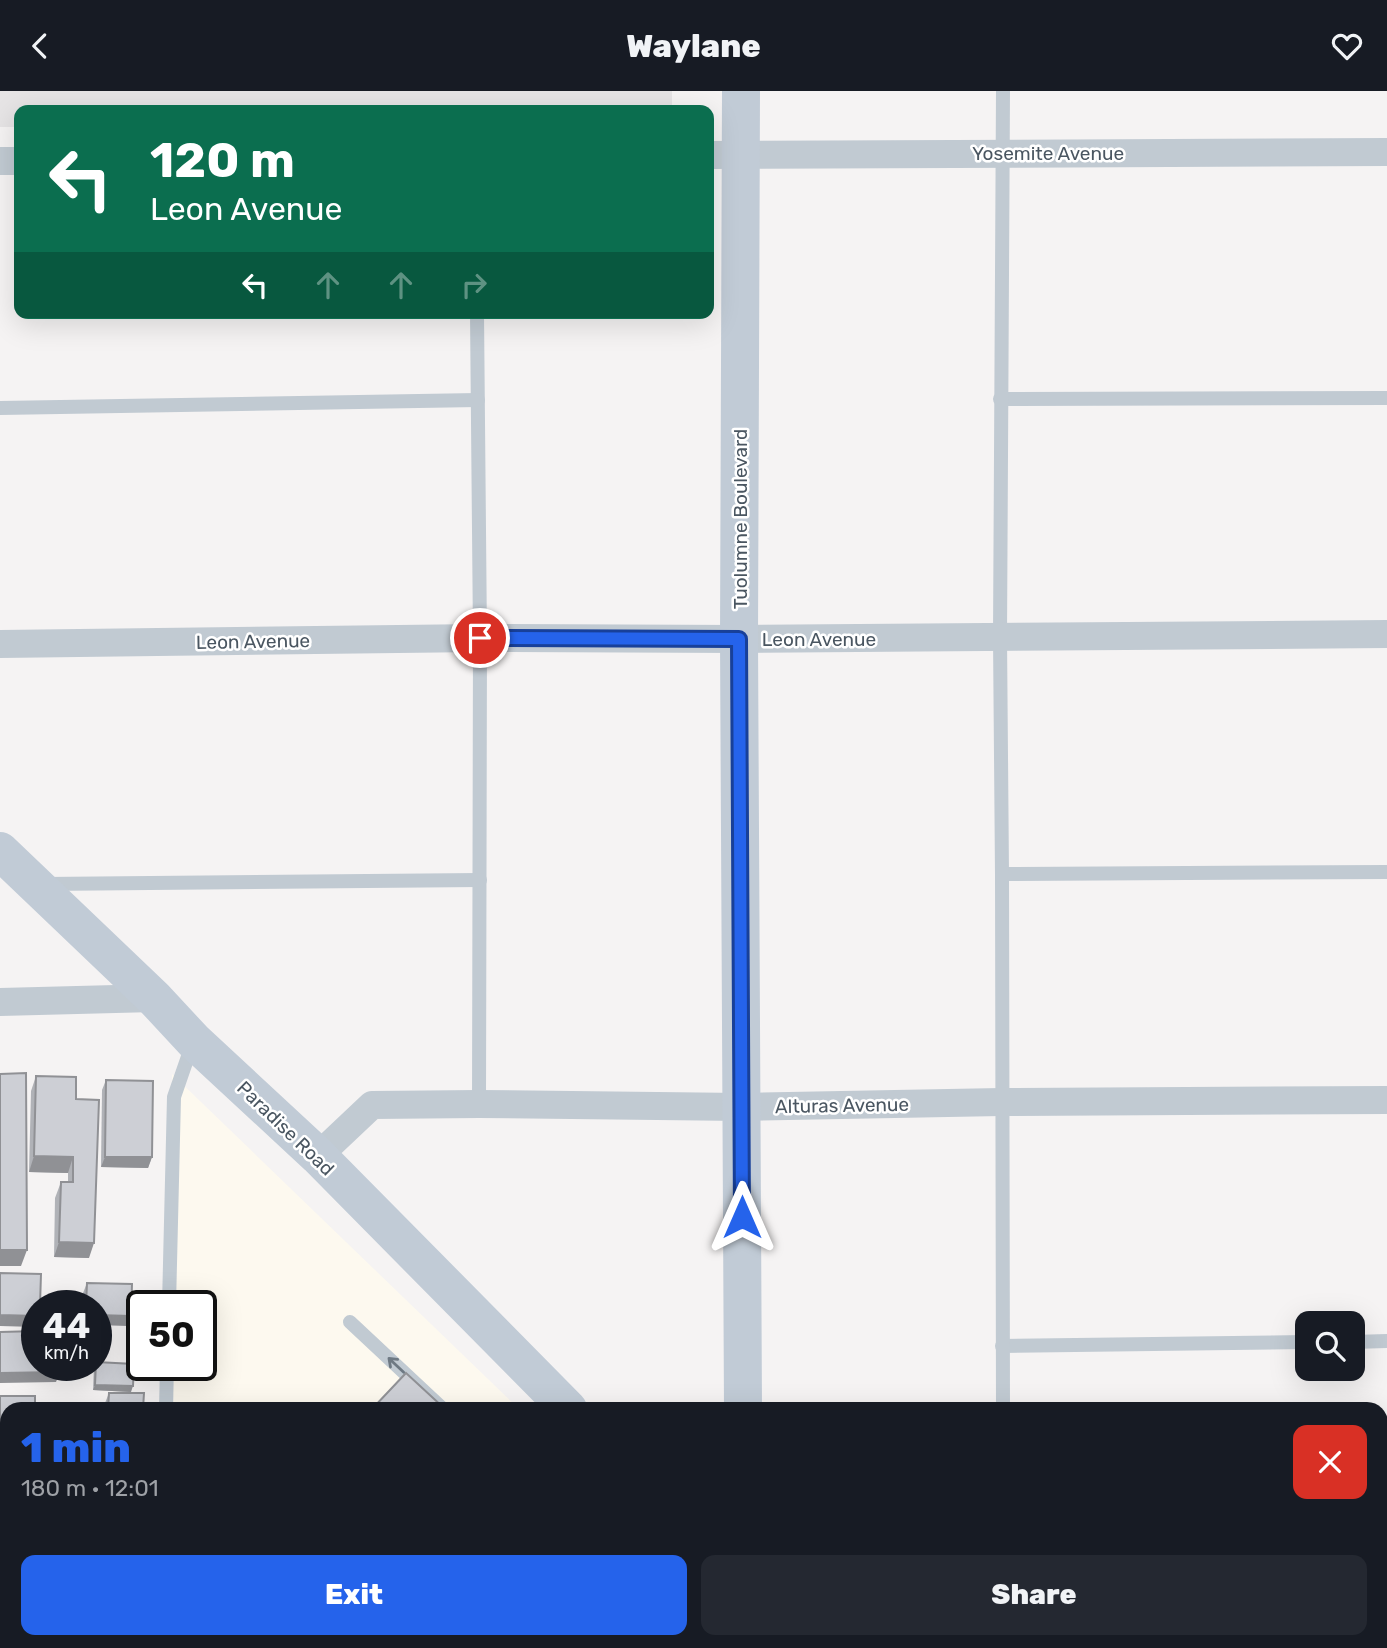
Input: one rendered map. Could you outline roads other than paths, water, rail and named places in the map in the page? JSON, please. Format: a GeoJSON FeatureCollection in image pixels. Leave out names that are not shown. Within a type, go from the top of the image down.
{"type":"FeatureCollection","features":[{"type":"Feature","properties":{"kind":"main road","name":"Tuolumne Boulevard"},"geometry":{"type":"LineString","coordinates":[[741,91],[725,155],[739,639],[743,1402]]}},
{"type":"Feature","properties":{"kind":"main road","name":"Paradise Road"},"geometry":{"type":"LineString","coordinates":[[0,851],[154,998],[194,1041],[317,1156],[561,1402]]}},
{"type":"Feature","properties":{"kind":"street","name":"Yosemite Avenue"},"geometry":{"type":"LineString","coordinates":[[725,155],[1387,152]]}},
{"type":"Feature","properties":{"kind":"street","name":"Leon Avenue"},"geometry":{"type":"LineString","coordinates":[[0,644],[480,638],[739,639],[1387,634]]}},
{"type":"Feature","properties":{"kind":"street"},"geometry":{"type":"LineString","coordinates":[[0,1002],[154,998]]}},
{"type":"Feature","properties":{"kind":"street","name":"Alturas Avenue"},"geometry":{"type":"LineString","coordinates":[[317,1156],[372,1105],[742,1107],[1001,1102],[1387,1100]]}},
{"type":"Feature","properties":{"kind":"lane"},"geometry":{"type":"LineString","coordinates":[[1003,91],[1000,399],[1003,1402]]}},
{"type":"Feature","properties":{"kind":"lane"},"geometry":{"type":"LineString","coordinates":[[477,319],[480,638],[479,1104]]}},
{"type":"Feature","properties":{"kind":"lane"},"geometry":{"type":"LineString","coordinates":[[1000,399],[1387,398]]}},
{"type":"Feature","properties":{"kind":"lane"},"geometry":{"type":"LineString","coordinates":[[0,408],[478,400]]}},
{"type":"Feature","properties":{"kind":"lane"},"geometry":{"type":"LineString","coordinates":[[1002,874],[1387,872]]}},
{"type":"Feature","properties":{"kind":"lane"},"geometry":{"type":"LineString","coordinates":[[35,884],[480,880]]}},
{"type":"Feature","properties":{"kind":"lane"},"geometry":{"type":"LineString","coordinates":[[169,1290],[174,1097],[194,1041]]}},
{"type":"Feature","properties":{"kind":"lane"},"geometry":{"type":"LineString","coordinates":[[349,1322],[435,1402]]}},
{"type":"Feature","properties":{"kind":"lane"},"geometry":{"type":"LineString","coordinates":[[1365,1342],[1387,1341]]}},
{"type":"Feature","properties":{"kind":"lane"},"geometry":{"type":"LineString","coordinates":[[1002,1346],[1295,1342]]}},
{"type":"Feature","properties":{"kind":"lane"},"geometry":{"type":"LineString","coordinates":[[166,1402],[167,1381]]}}]}
